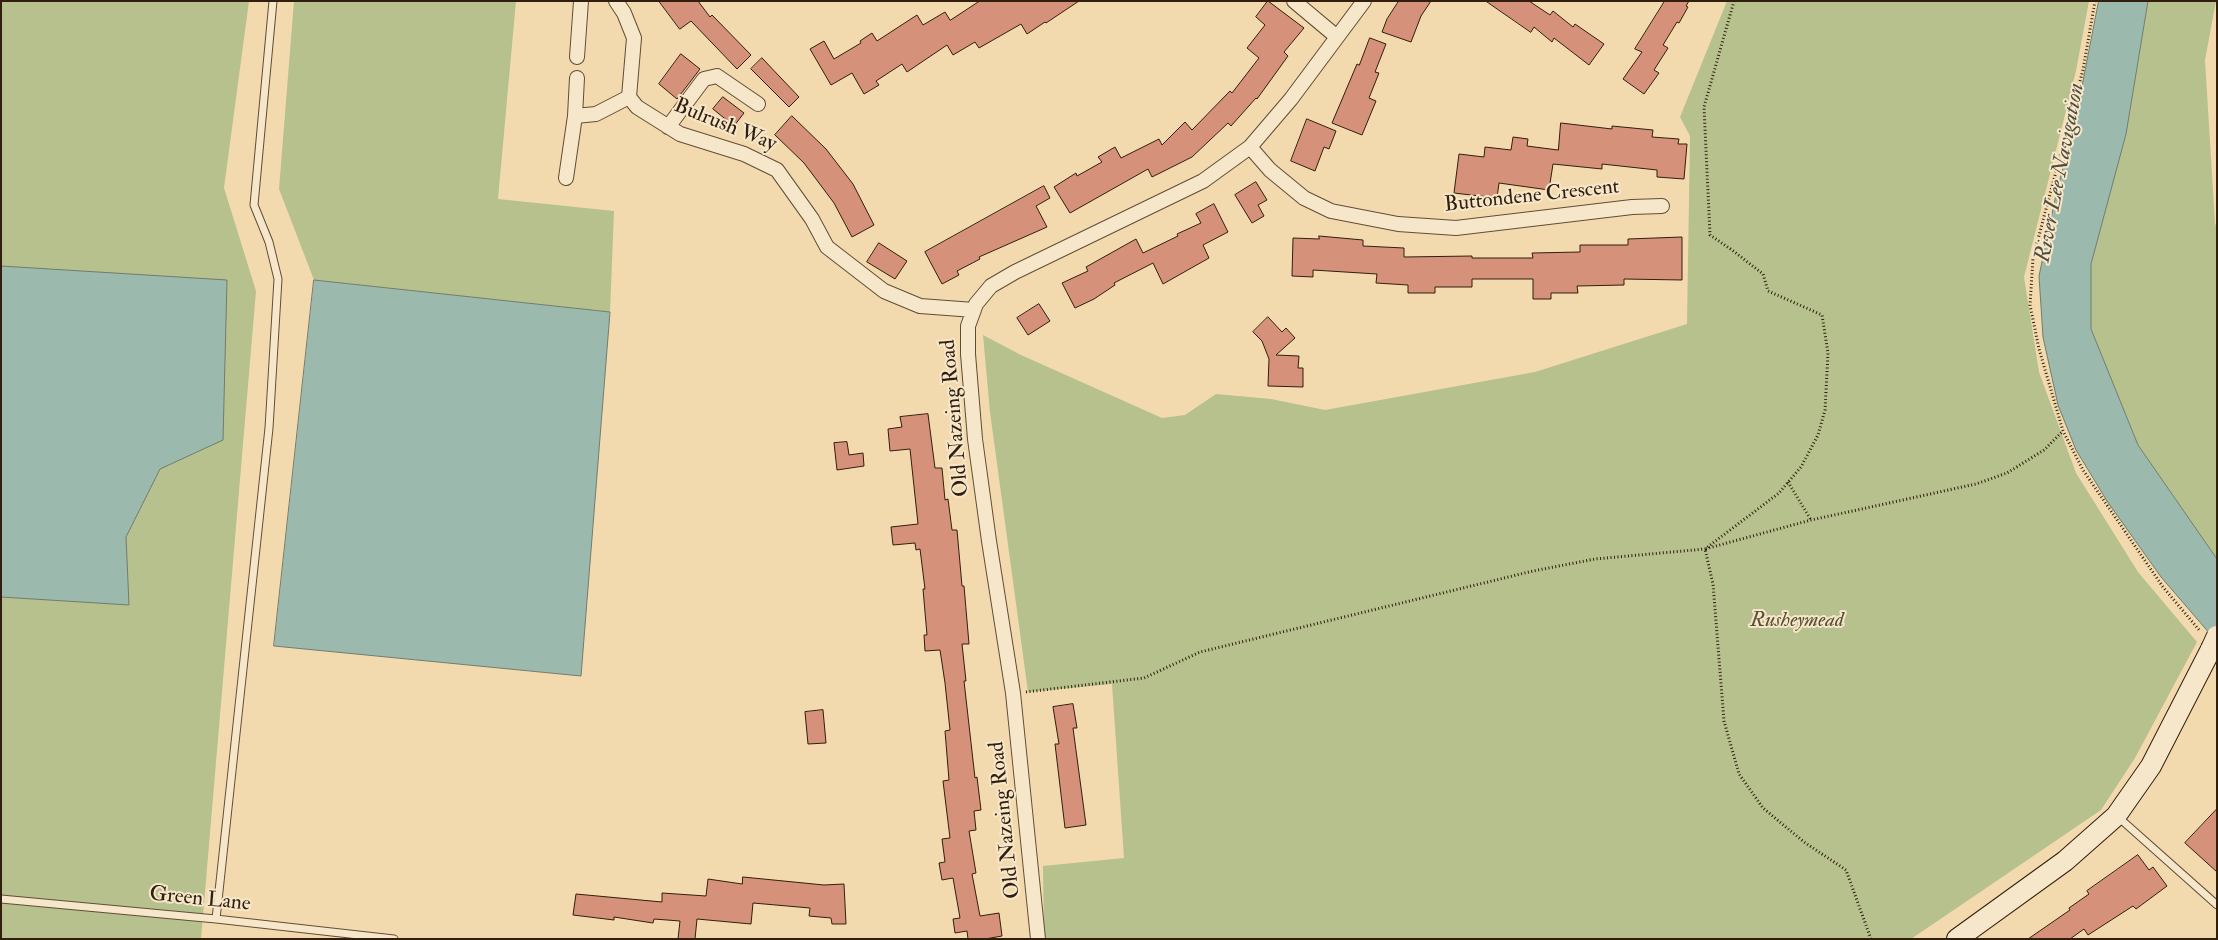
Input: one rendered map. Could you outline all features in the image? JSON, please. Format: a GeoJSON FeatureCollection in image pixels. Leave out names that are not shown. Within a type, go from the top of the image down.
{"type":"FeatureCollection","features":[{"type":"Feature","properties":{"kind":"main road"},"geometry":{"type":"LineString","coordinates":[[1957,939],[2065,861],[2116,816],[2152,766],[2210,640]]}},
{"type":"Feature","properties":{"kind":"street"},"geometry":{"type":"LineString","coordinates":[[577,58],[581,1]]}},
{"type":"Feature","properties":{"kind":"street"},"geometry":{"type":"LineString","coordinates":[[574,116],[596,114],[629,97],[634,38],[624,13],[616,1]]}},
{"type":"Feature","properties":{"kind":"street"},"geometry":{"type":"LineString","coordinates":[[1294,1],[1337,37]]}},
{"type":"Feature","properties":{"kind":"street","name":"Old Nazeing Road"},"geometry":{"type":"LineString","coordinates":[[1038,939],[1013,693],[975,439],[968,326],[976,304],[992,286],[1015,272],[1203,181],[1250,147],[1285,106],[1364,1]]}},
{"type":"Feature","properties":{"kind":"street"},"geometry":{"type":"LineString","coordinates":[[668,127],[704,79],[710,77],[717,76],[758,104]]}},
{"type":"Feature","properties":{"kind":"street"},"geometry":{"type":"LineString","coordinates":[[566,178],[577,78]]}},
{"type":"Feature","properties":{"kind":"street","name":"Bulrush Way"},"geometry":{"type":"LineString","coordinates":[[629,97],[637,107],[680,134],[744,154],[777,170],[812,219],[827,247],[884,291],[920,306],[974,310]]}},
{"type":"Feature","properties":{"kind":"street","name":"Buttondene Crescent"},"geometry":{"type":"LineString","coordinates":[[1250,147],[1270,170],[1304,198],[1331,211],[1398,224],[1456,228],[1632,207],[1662,206]]}},
{"type":"Feature","properties":{"kind":"lane"},"geometry":{"type":"LineString","coordinates":[[216,918],[270,418],[278,279],[269,242],[254,206],[272,1]]}},
{"type":"Feature","properties":{"kind":"lane"},"geometry":{"type":"LineString","coordinates":[[2116,816],[2217,905]]}},
{"type":"Feature","properties":{"kind":"lane","name":"Green Lane"},"geometry":{"type":"LineString","coordinates":[[1,899],[216,918],[361,937],[394,939]]}},
{"type":"Feature","properties":{"kind":"path"},"geometry":{"type":"LineString","coordinates":[[1705,548],[1780,493],[1801,467],[1818,436],[1825,410],[1828,353],[1822,316],[1768,291],[1763,274],[1710,235],[1704,107],[1734,1]]}},
{"type":"Feature","properties":{"kind":"path"},"geometry":{"type":"LineString","coordinates":[[2095,1],[2083,70],[2033,258],[2030,305],[2039,349],[2063,431],[2083,470],[2158,580],[2210,640]]}},
{"type":"Feature","properties":{"kind":"path"},"geometry":{"type":"LineString","coordinates":[[1013,693],[1144,678],[1200,652],[1533,571],[1595,559],[1705,548],[1811,520],[1976,484],[2008,473],[2044,450],[2063,431]]}},
{"type":"Feature","properties":{"kind":"path"},"geometry":{"type":"LineString","coordinates":[[1788,482],[1811,520]]}},
{"type":"Feature","properties":{"kind":"path"},"geometry":{"type":"LineString","coordinates":[[1705,548],[1713,584],[1724,720],[1739,774],[1762,808],[1804,842],[1846,870],[1871,939]]}},
{"type":"Feature","properties":{"kind":"green space"},"geometry":{"type":"Polygon","coordinates":[[[1,1],[249,1],[224,188],[256,291],[201,939],[1,939],[1,1]]]}},
{"type":"Feature","properties":{"kind":"green space"},"geometry":{"type":"Polygon","coordinates":[[[294,1],[516,1],[498,199],[614,211],[610,312],[314,280],[279,189],[294,1]]]}},
{"type":"Feature","properties":{"kind":"green space","name":"Rusheymead"},"geometry":{"type":"Polygon","coordinates":[[[1727,1],[2089,1],[2076,71],[2024,277],[2039,372],[2076,473],[2138,572],[2197,642],[2135,758],[2101,810],[1911,939],[1044,939],[1043,866],[1124,858],[1112,684],[1028,692],[990,412],[983,335],[1021,355],[1162,418],[1185,415],[1216,394],[1271,399],[1325,410],[1535,372],[1687,324],[1690,136],[1680,117],[1727,1]]]}},
{"type":"Feature","properties":{"kind":"green space"},"geometry":{"type":"Polygon","coordinates":[[[2148,1],[2216,1],[2205,60],[2215,224],[2217,226],[2217,559],[2138,445],[2091,329],[2091,264],[2126,134],[2148,1]]]}},
{"type":"Feature","properties":{"kind":"shaded area"},"geometry":{"type":"Polygon","coordinates":[[[2099,1],[2148,1],[2126,134],[2091,264],[2091,329],[2138,445],[2217,559],[2217,642],[2161,577],[2107,501],[2076,450],[2058,405],[2043,337],[2039,276],[2057,190],[2074,127],[2099,1]]]}},
{"type":"Feature","properties":{"kind":"shaded area"},"geometry":{"type":"Polygon","coordinates":[[[1,266],[227,280],[223,440],[160,469],[126,537],[129,605],[1,597],[1,266]]]}},
{"type":"Feature","properties":{"kind":"shaded area"},"geometry":{"type":"Polygon","coordinates":[[[314,280],[610,312],[581,676],[274,646],[314,280]]]}},
{"type":"Feature","properties":{"kind":"building"},"geometry":{"type":"Polygon","coordinates":[[[659,1],[698,1],[710,17],[712,15],[751,55],[737,69],[691,21],[680,29],[659,1]]]}},
{"type":"Feature","properties":{"kind":"building"},"geometry":{"type":"Polygon","coordinates":[[[980,1],[1079,1],[1027,34],[1021,24],[979,48],[975,42],[953,55],[947,45],[907,72],[902,64],[876,81],[879,85],[864,94],[852,73],[831,85],[810,49],[824,41],[834,59],[861,43],[860,41],[872,33],[877,41],[917,15],[923,25],[945,12],[950,20],[980,1]]]}},
{"type":"Feature","properties":{"kind":"building"},"geometry":{"type":"Polygon","coordinates":[[[1268,1],[1304,28],[1284,52],[1288,56],[1257,99],[1231,126],[1228,123],[1192,157],[1152,177],[1148,169],[1070,213],[1054,187],[1076,173],[1077,176],[1102,162],[1098,157],[1115,147],[1121,158],[1159,139],[1162,145],[1185,122],[1192,130],[1230,91],[1232,93],[1259,58],[1247,48],[1265,25],[1256,17],[1268,1]]]}},
{"type":"Feature","properties":{"kind":"building"},"geometry":{"type":"Polygon","coordinates":[[[1399,1],[1431,1],[1421,16],[1411,42],[1382,32],[1387,19],[1399,1]]]}},
{"type":"Feature","properties":{"kind":"building"},"geometry":{"type":"Polygon","coordinates":[[[1486,1],[1529,1],[1550,15],[1553,11],[1573,27],[1575,24],[1604,44],[1589,65],[1554,38],[1552,42],[1534,27],[1531,32],[1486,1]]]}},
{"type":"Feature","properties":{"kind":"building"},"geometry":{"type":"Polygon","coordinates":[[[1665,1],[1689,1],[1686,6],[1688,7],[1679,23],[1677,22],[1663,45],[1668,48],[1654,70],[1659,73],[1644,94],[1623,79],[1642,52],[1635,49],[1665,1]]]}},
{"type":"Feature","properties":{"kind":"building"},"geometry":{"type":"Polygon","coordinates":[[[1370,38],[1386,44],[1375,72],[1379,73],[1369,98],[1376,101],[1362,135],[1332,123],[1370,38]]]}},
{"type":"Feature","properties":{"kind":"building"},"geometry":{"type":"Polygon","coordinates":[[[681,54],[700,69],[677,99],[659,84],[681,54]]]}},
{"type":"Feature","properties":{"kind":"building"},"geometry":{"type":"Polygon","coordinates":[[[762,58],[799,97],[789,107],[751,69],[762,58]]]}},
{"type":"Feature","properties":{"kind":"building"},"geometry":{"type":"Polygon","coordinates":[[[723,97],[744,113],[734,126],[713,109],[723,97]]]}},
{"type":"Feature","properties":{"kind":"building"},"geometry":{"type":"Polygon","coordinates":[[[792,116],[826,149],[853,184],[874,225],[852,237],[834,203],[804,163],[775,135],[792,116]]]}},
{"type":"Feature","properties":{"kind":"building"},"geometry":{"type":"Polygon","coordinates":[[[1307,119],[1336,131],[1329,149],[1324,147],[1315,171],[1291,161],[1307,119]]]}},
{"type":"Feature","properties":{"kind":"building"},"geometry":{"type":"Polygon","coordinates":[[[1561,123],[1612,129],[1612,126],[1653,130],[1652,137],[1679,139],[1678,144],[1687,144],[1684,179],[1657,177],[1657,170],[1602,164],[1602,169],[1553,164],[1549,190],[1499,183],[1497,198],[1454,193],[1459,154],[1484,157],[1485,147],[1511,150],[1513,137],[1528,139],[1527,146],[1558,150],[1561,123]]]}},
{"type":"Feature","properties":{"kind":"building"},"geometry":{"type":"Polygon","coordinates":[[[1256,182],[1267,200],[1258,205],[1264,216],[1252,223],[1235,195],[1256,182]]]}},
{"type":"Feature","properties":{"kind":"building"},"geometry":{"type":"Polygon","coordinates":[[[1044,186],[1050,198],[1036,206],[1047,227],[979,257],[980,259],[957,271],[959,275],[942,284],[925,252],[1044,186]]]}},
{"type":"Feature","properties":{"kind":"building"},"geometry":{"type":"Polygon","coordinates":[[[1214,204],[1228,232],[1203,245],[1209,258],[1163,284],[1153,263],[1114,283],[1115,285],[1094,299],[1075,308],[1062,283],[1088,271],[1086,267],[1136,239],[1143,253],[1178,236],[1177,234],[1201,223],[1196,214],[1214,204]]]}},
{"type":"Feature","properties":{"kind":"building"},"geometry":{"type":"Polygon","coordinates":[[[1319,236],[1363,240],[1363,246],[1404,248],[1404,257],[1472,256],[1472,258],[1533,258],[1532,253],[1580,252],[1580,245],[1628,245],[1628,239],[1682,237],[1682,280],[1624,279],[1624,285],[1577,286],[1578,293],[1551,293],[1551,299],[1533,299],[1533,279],[1472,279],[1472,287],[1435,287],[1435,293],[1408,293],[1408,285],[1376,283],[1377,274],[1313,270],[1313,277],[1292,276],[1293,238],[1319,239],[1319,236]]]}},
{"type":"Feature","properties":{"kind":"building"},"geometry":{"type":"Polygon","coordinates":[[[879,243],[907,261],[895,279],[867,262],[879,243]]]}},
{"type":"Feature","properties":{"kind":"building"},"geometry":{"type":"Polygon","coordinates":[[[1039,304],[1050,321],[1028,335],[1017,318],[1039,304]]]}},
{"type":"Feature","properties":{"kind":"building"},"geometry":{"type":"Polygon","coordinates":[[[1268,317],[1282,332],[1286,328],[1295,338],[1276,355],[1299,356],[1298,368],[1303,368],[1303,387],[1268,386],[1269,359],[1262,341],[1253,332],[1268,317]]]}},
{"type":"Feature","properties":{"kind":"building"},"geometry":{"type":"Polygon","coordinates":[[[928,414],[935,468],[942,468],[945,500],[948,499],[952,530],[957,530],[962,586],[964,586],[969,644],[962,644],[966,681],[964,681],[975,778],[977,777],[981,810],[974,811],[976,830],[969,831],[976,873],[972,874],[980,916],[999,913],[1002,936],[985,939],[968,939],[967,931],[955,933],[953,919],[960,918],[953,878],[942,880],[939,863],[945,862],[942,839],[950,838],[943,781],[949,780],[945,731],[950,730],[945,683],[940,650],[925,651],[924,635],[927,635],[923,589],[925,589],[920,549],[916,550],[915,543],[893,545],[891,527],[918,524],[910,449],[890,451],[888,429],[902,427],[900,417],[928,414]]]}},
{"type":"Feature","properties":{"kind":"building"},"geometry":{"type":"Polygon","coordinates":[[[847,442],[849,455],[863,453],[864,466],[837,470],[834,443],[847,442]]]}},
{"type":"Feature","properties":{"kind":"building"},"geometry":{"type":"Polygon","coordinates":[[[1073,704],[1077,728],[1073,728],[1086,825],[1065,828],[1055,744],[1059,744],[1053,707],[1073,704]]]}},
{"type":"Feature","properties":{"kind":"building"},"geometry":{"type":"Polygon","coordinates":[[[823,710],[826,743],[808,744],[805,712],[823,710]]]}},
{"type":"Feature","properties":{"kind":"building"},"geometry":{"type":"Polygon","coordinates":[[[2217,809],[2217,872],[2185,843],[2217,809]]]}},
{"type":"Feature","properties":{"kind":"building"},"geometry":{"type":"Polygon","coordinates":[[[2138,855],[2149,870],[2153,867],[2167,886],[2136,909],[2133,906],[2088,935],[2084,929],[2070,939],[2028,939],[2070,910],[2069,908],[2089,894],[2087,891],[2138,855]]]}},
{"type":"Feature","properties":{"kind":"building"},"geometry":{"type":"Polygon","coordinates":[[[743,877],[824,885],[844,884],[846,924],[832,924],[831,918],[809,916],[810,908],[753,903],[751,924],[697,919],[695,939],[678,939],[680,921],[654,919],[653,923],[614,917],[614,920],[573,915],[576,894],[662,902],[662,893],[706,896],[708,879],[742,884],[743,877]]]}},
{"type":"Feature","properties":{"kind":"water label","name":"River Lee Navigation"},"geometry":{"type":"Point","coordinates":[2061,173]}}]}
